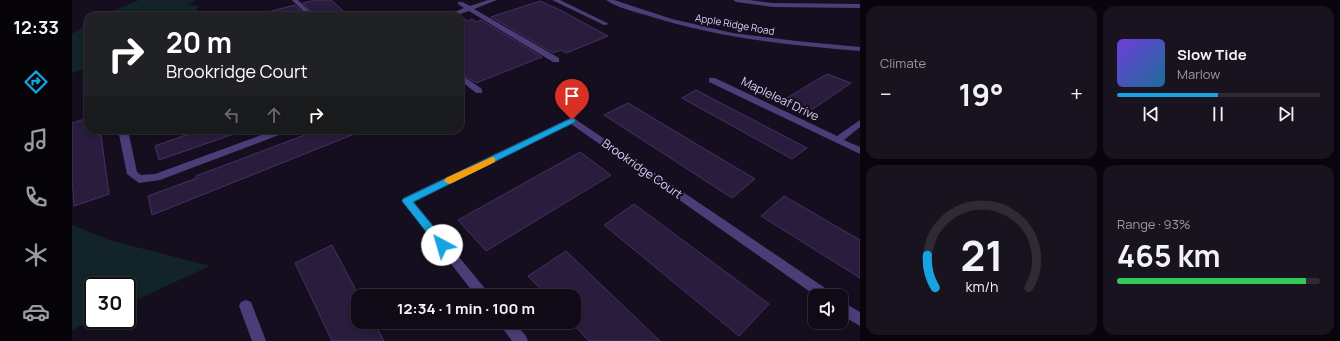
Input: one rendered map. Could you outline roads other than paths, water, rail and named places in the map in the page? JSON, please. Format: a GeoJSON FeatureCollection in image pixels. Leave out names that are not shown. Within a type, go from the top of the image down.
{"type":"FeatureCollection","features":[{"type":"Feature","properties":{"kind":"street"},"geometry":{"type":"LineString","coordinates":[[295,0],[308,12]]}},
{"type":"Feature","properties":{"kind":"street"},"geometry":{"type":"LineString","coordinates":[[461,12],[494,0]]}},
{"type":"Feature","properties":{"kind":"street"},"geometry":{"type":"LineString","coordinates":[[555,0],[606,24]]}},
{"type":"Feature","properties":{"kind":"street","name":"Apple Ridge Road"},"geometry":{"type":"LineString","coordinates":[[609,0],[644,13],[691,26],[747,37],[804,45],[860,49]]}},
{"type":"Feature","properties":{"kind":"street"},"geometry":{"type":"LineString","coordinates":[[736,0],[773,5],[860,6]]}},
{"type":"Feature","properties":{"kind":"street"},"geometry":{"type":"LineString","coordinates":[[453,12],[463,2],[470,9],[556,60]]}},
{"type":"Feature","properties":{"kind":"street"},"geometry":{"type":"LineString","coordinates":[[464,79],[479,91]]}},
{"type":"Feature","properties":{"kind":"street","name":"Mapleleaf Drive"},"geometry":{"type":"LineString","coordinates":[[712,80],[860,151]]}},
{"type":"Feature","properties":{"kind":"street","name":"Brookridge Court"},"geometry":{"type":"LineString","coordinates":[[478,289],[407,201],[572,120],[816,289]]}},
{"type":"Feature","properties":{"kind":"street"},"geometry":{"type":"LineString","coordinates":[[838,140],[860,123]]}},
{"type":"Feature","properties":{"kind":"street"},"geometry":{"type":"LineString","coordinates":[[124,134],[132,174],[139,179],[156,177],[273,134]]}},
{"type":"Feature","properties":{"kind":"street"},"geometry":{"type":"LineString","coordinates":[[246,306],[259,341]]}},
{"type":"Feature","properties":{"kind":"street"},"geometry":{"type":"LineString","coordinates":[[848,312],[860,320]]}},
{"type":"Feature","properties":{"kind":"street"},"geometry":{"type":"LineString","coordinates":[[511,329],[521,341]]}}]}
